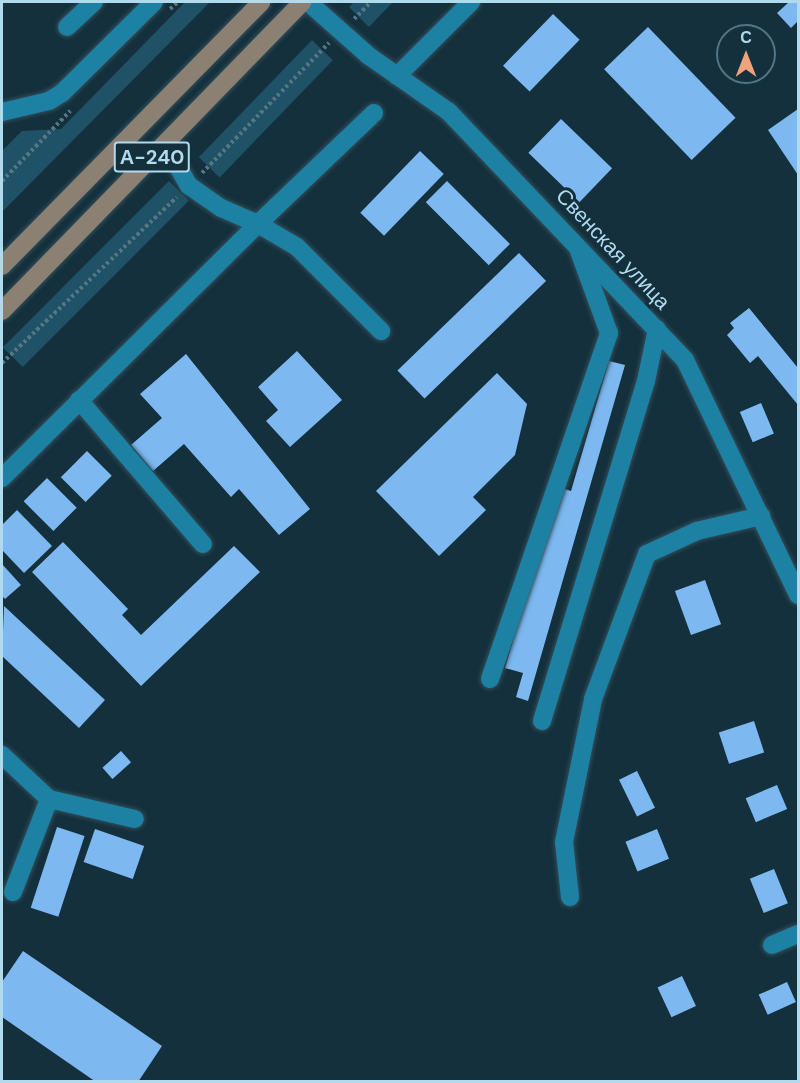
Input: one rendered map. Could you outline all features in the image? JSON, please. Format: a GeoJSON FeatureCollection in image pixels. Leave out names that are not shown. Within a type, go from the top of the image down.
{"type":"FeatureCollection","features":[{"type":"Feature","properties":{"kind":"main road","name":"А-240"},"geometry":{"type":"LineString","coordinates":[[2,266],[261,2]]}},
{"type":"Feature","properties":{"kind":"main road","name":"А-240"},"geometry":{"type":"LineString","coordinates":[[2,311],[302,2]]}},
{"type":"Feature","properties":{"kind":"street"},"geometry":{"type":"LineString","coordinates":[[67,27],[94,2]]}},
{"type":"Feature","properties":{"kind":"street"},"geometry":{"type":"LineString","coordinates":[[2,112],[49,101],[63,93],[154,2]]}},
{"type":"Feature","properties":{"kind":"street","name":"Свенская улица"},"geometry":{"type":"LineString","coordinates":[[308,2],[354,45],[448,112],[576,243],[685,360],[798,595]]}},
{"type":"Feature","properties":{"kind":"street"},"geometry":{"type":"LineString","coordinates":[[397,76],[471,2]]}},
{"type":"Feature","properties":{"kind":"street"},"geometry":{"type":"LineString","coordinates":[[2,478],[258,224],[374,113]]}},
{"type":"Feature","properties":{"kind":"street"},"geometry":{"type":"LineString","coordinates":[[165,144],[189,186],[221,208],[258,224],[297,247],[381,331]]}},
{"type":"Feature","properties":{"kind":"street"},"geometry":{"type":"LineString","coordinates":[[490,680],[609,333],[576,243]]}},
{"type":"Feature","properties":{"kind":"street"},"geometry":{"type":"LineString","coordinates":[[542,720],[646,381],[657,329]]}},
{"type":"Feature","properties":{"kind":"street"},"geometry":{"type":"LineString","coordinates":[[79,400],[203,544]]}},
{"type":"Feature","properties":{"kind":"street"},"geometry":{"type":"LineString","coordinates":[[570,897],[564,842],[593,699],[647,554],[698,531],[761,516]]}},
{"type":"Feature","properties":{"kind":"street"},"geometry":{"type":"LineString","coordinates":[[2,755],[49,799],[135,819]]}},
{"type":"Feature","properties":{"kind":"street"},"geometry":{"type":"LineString","coordinates":[[14,892],[49,799]]}},
{"type":"Feature","properties":{"kind":"street"},"geometry":{"type":"LineString","coordinates":[[772,945],[798,934]]}},
{"type":"Feature","properties":{"kind":"shaded area"},"geometry":{"type":"Polygon","coordinates":[[[185,2],[210,2],[2,212],[2,151],[22,131],[61,129],[185,2]]]}},
{"type":"Feature","properties":{"kind":"shaded area"},"geometry":{"type":"Polygon","coordinates":[[[354,2],[393,2],[369,27],[349,7],[354,2]]]}},
{"type":"Feature","properties":{"kind":"shaded area"},"geometry":{"type":"Polygon","coordinates":[[[312,40],[333,60],[220,177],[199,157],[312,40]]]}},
{"type":"Feature","properties":{"kind":"shaded area"},"geometry":{"type":"Polygon","coordinates":[[[169,181],[189,201],[23,367],[3,347],[169,181]]]}},
{"type":"Feature","properties":{"kind":"building"},"geometry":{"type":"Polygon","coordinates":[[[789,2],[798,2],[798,21],[791,28],[777,13],[789,2]]]}},
{"type":"Feature","properties":{"kind":"building"},"geometry":{"type":"Polygon","coordinates":[[[553,14],[580,40],[530,91],[503,66],[553,14]]]}},
{"type":"Feature","properties":{"kind":"building"},"geometry":{"type":"Polygon","coordinates":[[[648,27],[736,118],[692,160],[604,69],[648,27]]]}},
{"type":"Feature","properties":{"kind":"building"},"geometry":{"type":"Polygon","coordinates":[[[798,109],[798,175],[768,130],[798,109]]]}},
{"type":"Feature","properties":{"kind":"building"},"geometry":{"type":"Polygon","coordinates":[[[561,119],[612,168],[579,202],[528,153],[561,119]]]}},
{"type":"Feature","properties":{"kind":"building"},"geometry":{"type":"Polygon","coordinates":[[[420,151],[444,174],[384,236],[360,213],[420,151]]]}},
{"type":"Feature","properties":{"kind":"building"},"geometry":{"type":"Polygon","coordinates":[[[447,181],[510,244],[489,265],[426,202],[447,181]]]}},
{"type":"Feature","properties":{"kind":"building"},"geometry":{"type":"Polygon","coordinates":[[[519,253],[546,281],[425,398],[397,370],[519,253]]]}},
{"type":"Feature","properties":{"kind":"building"},"geometry":{"type":"Polygon","coordinates":[[[749,308],[798,368],[798,405],[758,356],[750,363],[727,335],[734,328],[730,323],[749,308]]]}},
{"type":"Feature","properties":{"kind":"building"},"geometry":{"type":"Polygon","coordinates":[[[297,351],[342,400],[290,447],[266,421],[278,410],[258,387],[297,351]]]}},
{"type":"Feature","properties":{"kind":"building"},"geometry":{"type":"Polygon","coordinates":[[[186,354],[310,509],[279,535],[239,489],[231,497],[184,444],[153,471],[131,445],[162,418],[140,394],[186,354]]]}},
{"type":"Feature","properties":{"kind":"building"},"geometry":{"type":"Polygon","coordinates":[[[609,361],[625,365],[528,701],[516,697],[523,673],[505,668],[558,487],[571,491],[609,361]]]}},
{"type":"Feature","properties":{"kind":"building"},"geometry":{"type":"Polygon","coordinates":[[[497,373],[527,404],[515,455],[473,497],[486,510],[439,556],[376,491],[497,373]]]}},
{"type":"Feature","properties":{"kind":"building"},"geometry":{"type":"Polygon","coordinates":[[[761,403],[774,433],[753,442],[740,412],[761,403]]]}},
{"type":"Feature","properties":{"kind":"building"},"geometry":{"type":"Polygon","coordinates":[[[87,451],[112,476],[86,502],[61,477],[87,451]]]}},
{"type":"Feature","properties":{"kind":"building"},"geometry":{"type":"Polygon","coordinates":[[[47,478],[77,508],[53,531],[24,501],[47,478]]]}},
{"type":"Feature","properties":{"kind":"building"},"geometry":{"type":"Polygon","coordinates":[[[17,510],[52,546],[24,573],[2,550],[2,525],[17,510]]]}},
{"type":"Feature","properties":{"kind":"building"},"geometry":{"type":"Polygon","coordinates":[[[63,542],[128,609],[122,615],[141,635],[234,546],[260,572],[141,686],[32,572],[63,542]]]}},
{"type":"Feature","properties":{"kind":"building"},"geometry":{"type":"Polygon","coordinates":[[[2,564],[21,585],[5,599],[2,596],[2,564]]]}},
{"type":"Feature","properties":{"kind":"building"},"geometry":{"type":"Polygon","coordinates":[[[705,580],[721,624],[691,635],[675,591],[705,580]]]}},
{"type":"Feature","properties":{"kind":"building"},"geometry":{"type":"Polygon","coordinates":[[[4,606],[105,700],[79,728],[2,656],[4,606]]]}},
{"type":"Feature","properties":{"kind":"building"},"geometry":{"type":"Polygon","coordinates":[[[754,721],[764,752],[729,764],[719,732],[754,721]]]}},
{"type":"Feature","properties":{"kind":"building"},"geometry":{"type":"Polygon","coordinates":[[[121,751],[131,762],[112,779],[102,768],[121,751]]]}},
{"type":"Feature","properties":{"kind":"building"},"geometry":{"type":"Polygon","coordinates":[[[637,771],[655,808],[637,817],[619,780],[637,771]]]}},
{"type":"Feature","properties":{"kind":"building"},"geometry":{"type":"Polygon","coordinates":[[[777,785],[787,809],[756,822],[746,798],[777,785]]]}},
{"type":"Feature","properties":{"kind":"building"},"geometry":{"type":"Polygon","coordinates":[[[57,827],[85,836],[58,917],[31,908],[57,827]]]}},
{"type":"Feature","properties":{"kind":"building"},"geometry":{"type":"Polygon","coordinates":[[[95,829],[144,846],[133,879],[84,862],[95,829]]]}},
{"type":"Feature","properties":{"kind":"building"},"geometry":{"type":"Polygon","coordinates":[[[657,829],[669,859],[637,871],[625,842],[657,829]]]}},
{"type":"Feature","properties":{"kind":"building"},"geometry":{"type":"Polygon","coordinates":[[[774,869],[788,903],[764,913],[750,879],[774,869]]]}},
{"type":"Feature","properties":{"kind":"building"},"geometry":{"type":"Polygon","coordinates":[[[23,951],[162,1046],[138,1082],[96,1082],[2,1017],[2,982],[23,951]]]}},
{"type":"Feature","properties":{"kind":"building"},"geometry":{"type":"Polygon","coordinates":[[[682,976],[696,1006],[671,1017],[658,987],[682,976]]]}},
{"type":"Feature","properties":{"kind":"building"},"geometry":{"type":"Polygon","coordinates":[[[787,982],[796,1002],[768,1015],[759,995],[787,982]]]}}]}
